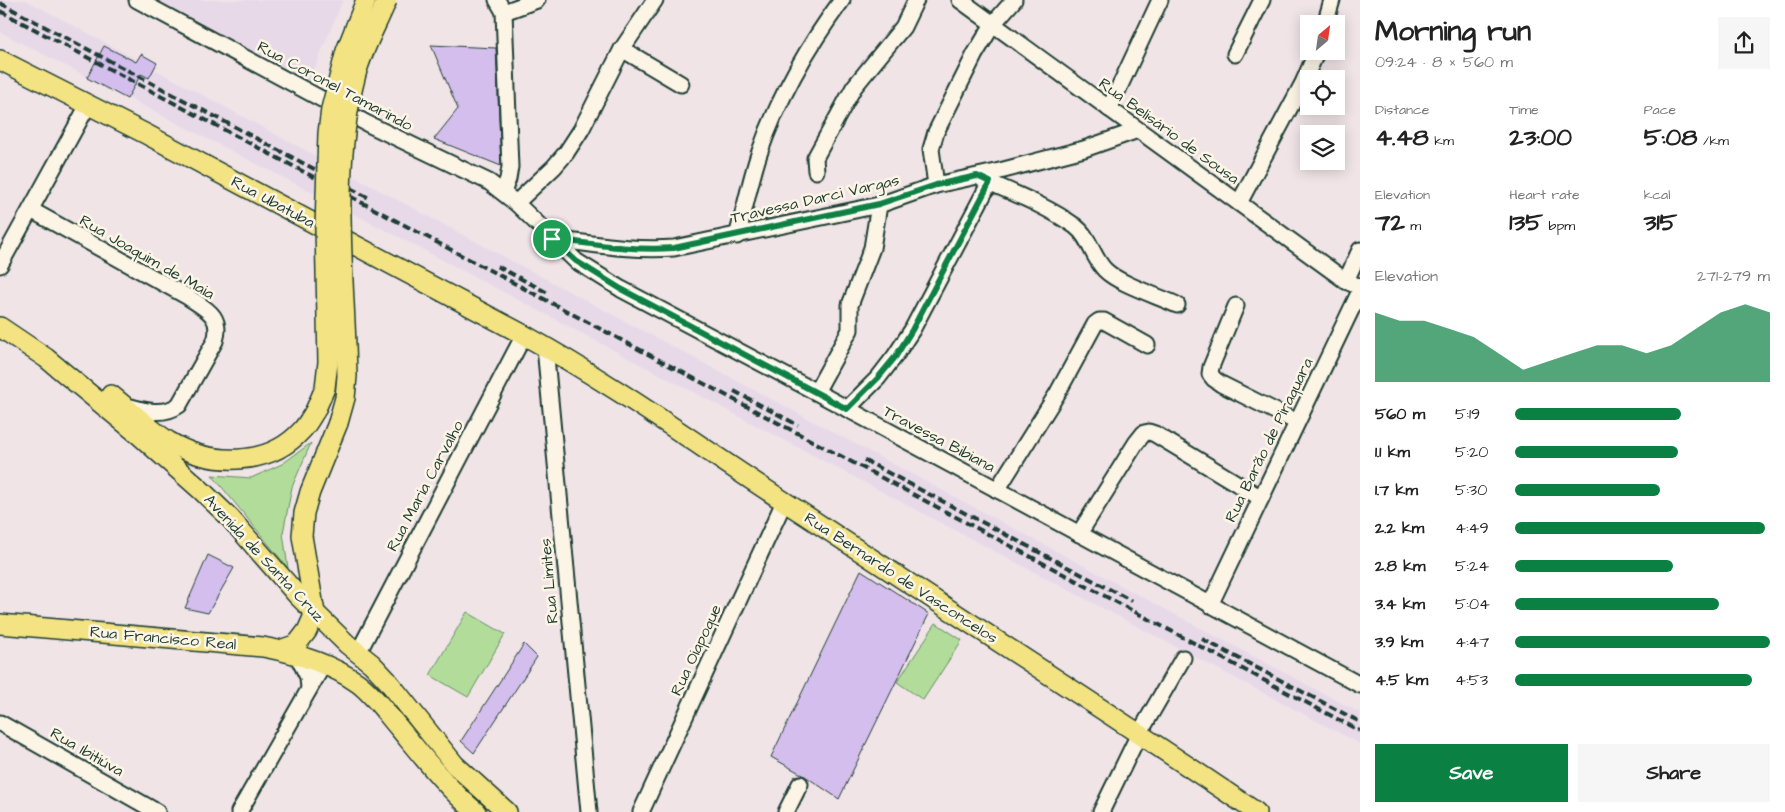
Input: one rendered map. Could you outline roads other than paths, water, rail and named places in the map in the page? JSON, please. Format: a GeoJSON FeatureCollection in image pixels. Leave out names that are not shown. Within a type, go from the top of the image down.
{"type":"FeatureCollection","features":[{"type":"Feature","properties":{"kind":"main road"},"geometry":{"type":"LineString","coordinates":[[46,358],[64,365],[84,377],[123,405],[166,440],[209,457],[231,459],[254,458],[274,451],[302,430],[315,411],[325,388],[328,362],[325,227],[328,133],[331,109],[346,51],[366,0]]}},
{"type":"Feature","properties":{"kind":"main road"},"geometry":{"type":"LineString","coordinates":[[288,653],[307,631],[315,613],[302,536],[304,513],[310,492],[338,423],[345,398],[347,376],[342,176],[346,132],[356,73],[387,0]]}},
{"type":"Feature","properties":{"kind":"main road","name":"Rua Ubatuba"},"geometry":{"type":"LineString","coordinates":[[0,60],[146,134],[545,347]]}},
{"type":"Feature","properties":{"kind":"main road","name":"Avenida de Santa Cruz"},"geometry":{"type":"LineString","coordinates":[[0,327],[46,358],[145,440],[202,491],[230,518],[315,613],[387,680],[455,765],[507,812]]}},
{"type":"Feature","properties":{"kind":"main road","name":"Rua Bernardo de Vasconcelos"},"geometry":{"type":"LineString","coordinates":[[545,347],[622,393],[784,502],[1139,734],[1237,806],[1256,812]]}},
{"type":"Feature","properties":{"kind":"main road","name":"Rua Francisco Real"},"geometry":{"type":"LineString","coordinates":[[0,624],[263,647],[323,665]]}},
{"type":"Feature","properties":{"kind":"main road"},"geometry":{"type":"LineString","coordinates":[[323,665],[359,684],[375,699],[436,773],[476,812]]}},
{"type":"Feature","properties":{"kind":"street","name":"Rua Coronel Tamarindo"},"geometry":{"type":"LineString","coordinates":[[137,0],[317,97],[442,160],[475,174],[516,203]]}},
{"type":"Feature","properties":{"kind":"street"},"geometry":{"type":"LineString","coordinates":[[503,192],[510,167],[500,6],[537,0]]}},
{"type":"Feature","properties":{"kind":"street"},"geometry":{"type":"LineString","coordinates":[[516,203],[566,153],[622,50],[655,0]]}},
{"type":"Feature","properties":{"kind":"street"},"geometry":{"type":"LineString","coordinates":[[737,236],[758,157],[781,100],[827,21],[842,0]]}},
{"type":"Feature","properties":{"kind":"street"},"geometry":{"type":"LineString","coordinates":[[816,171],[815,158],[854,87],[904,27],[916,0]]}},
{"type":"Feature","properties":{"kind":"street","name":"Rua Belisário de Sousa"},"geometry":{"type":"LineString","coordinates":[[960,0],[1238,203],[1353,284]]}},
{"type":"Feature","properties":{"kind":"street"},"geometry":{"type":"LineString","coordinates":[[936,185],[931,157],[933,141],[957,88],[993,24],[1014,0]]}},
{"type":"Feature","properties":{"kind":"street"},"geometry":{"type":"LineString","coordinates":[[1109,109],[1160,0]]}},
{"type":"Feature","properties":{"kind":"street"},"geometry":{"type":"LineString","coordinates":[[1235,54],[1262,0]]}},
{"type":"Feature","properties":{"kind":"street"},"geometry":{"type":"LineString","coordinates":[[1328,15],[1332,0]]}},
{"type":"Feature","properties":{"kind":"street"},"geometry":{"type":"LineString","coordinates":[[622,50],[682,84]]}},
{"type":"Feature","properties":{"kind":"street"},"geometry":{"type":"LineString","coordinates":[[1238,203],[1303,83],[1313,60]]}},
{"type":"Feature","properties":{"kind":"street"},"geometry":{"type":"LineString","coordinates":[[0,265],[88,105]]}},
{"type":"Feature","properties":{"kind":"street","name":"Travessa Darci Vargas"},"geometry":{"type":"LineString","coordinates":[[552,239],[649,250],[674,248],[879,204],[936,185],[984,179],[996,172],[1084,149],[1138,130]]}},
{"type":"Feature","properties":{"kind":"street"},"geometry":{"type":"LineString","coordinates":[[847,409],[878,378],[896,356],[908,337],[984,179],[1062,217],[1077,227],[1085,236],[1104,269],[1113,276],[1177,304]]}},
{"type":"Feature","properties":{"kind":"street","name":"Travessa Bibiana"},"geometry":{"type":"LineString","coordinates":[[516,203],[576,261],[621,289],[1360,685]]}},
{"type":"Feature","properties":{"kind":"street"},"geometry":{"type":"LineString","coordinates":[[816,392],[850,330],[850,305],[872,248],[879,204]]}},
{"type":"Feature","properties":{"kind":"street","name":"Rua Joaquim de Maia"},"geometry":{"type":"LineString","coordinates":[[30,210],[188,297],[212,313],[217,324],[215,341],[179,406],[168,411],[157,412],[123,405]]}},
{"type":"Feature","properties":{"kind":"street"},"geometry":{"type":"LineString","coordinates":[[1353,284],[1360,250]]}},
{"type":"Feature","properties":{"kind":"street","name":"Rua Barão de Piraquara"},"geometry":{"type":"LineString","coordinates":[[1210,605],[1360,291]]}},
{"type":"Feature","properties":{"kind":"street"},"geometry":{"type":"LineString","coordinates":[[1236,306],[1211,366],[1210,374],[1221,384],[1297,422]]}},
{"type":"Feature","properties":{"kind":"street"},"geometry":{"type":"LineString","coordinates":[[997,490],[1057,394],[1093,328],[1099,321],[1110,324],[1147,345]]}},
{"type":"Feature","properties":{"kind":"street","name":"Rua Maria Carvalho"},"geometry":{"type":"LineString","coordinates":[[358,653],[524,335]]}},
{"type":"Feature","properties":{"kind":"street","name":"Rua Limites"},"geometry":{"type":"LineString","coordinates":[[545,347],[589,812]]}},
{"type":"Feature","properties":{"kind":"street"},"geometry":{"type":"LineString","coordinates":[[1079,534],[1136,443],[1144,433],[1149,432],[1156,434],[1261,498]]}},
{"type":"Feature","properties":{"kind":"street","name":"Rua Oiapoque"},"geometry":{"type":"LineString","coordinates":[[641,812],[784,502]]}},
{"type":"Feature","properties":{"kind":"street"},"geometry":{"type":"LineString","coordinates":[[288,653],[308,677],[309,688]]}},
{"type":"Feature","properties":{"kind":"street"},"geometry":{"type":"LineString","coordinates":[[1101,812],[1139,734],[1183,658]]}},
{"type":"Feature","properties":{"kind":"street"},"geometry":{"type":"LineString","coordinates":[[239,812],[323,665]]}},
{"type":"Feature","properties":{"kind":"street","name":"Rua Ibitiúva"},"geometry":{"type":"LineString","coordinates":[[0,723],[157,812]]}},
{"type":"Feature","properties":{"kind":"street"},"geometry":{"type":"LineString","coordinates":[[786,812],[800,784]]}},
{"type":"Feature","properties":{"kind":"railway"},"geometry":{"type":"LineString","coordinates":[[0,3],[369,198]]}},
{"type":"Feature","properties":{"kind":"railway"},"geometry":{"type":"LineString","coordinates":[[0,11],[1360,731]]}},
{"type":"Feature","properties":{"kind":"railway"},"geometry":{"type":"LineString","coordinates":[[497,266],[548,293]]}},
{"type":"Feature","properties":{"kind":"railway"},"geometry":{"type":"LineString","coordinates":[[734,391],[798,425]]}},
{"type":"Feature","properties":{"kind":"railway"},"geometry":{"type":"LineString","coordinates":[[864,460],[1132,601]]}},
{"type":"Feature","properties":{"kind":"railway"},"geometry":{"type":"LineString","coordinates":[[1202,639],[1360,722]]}}]}
